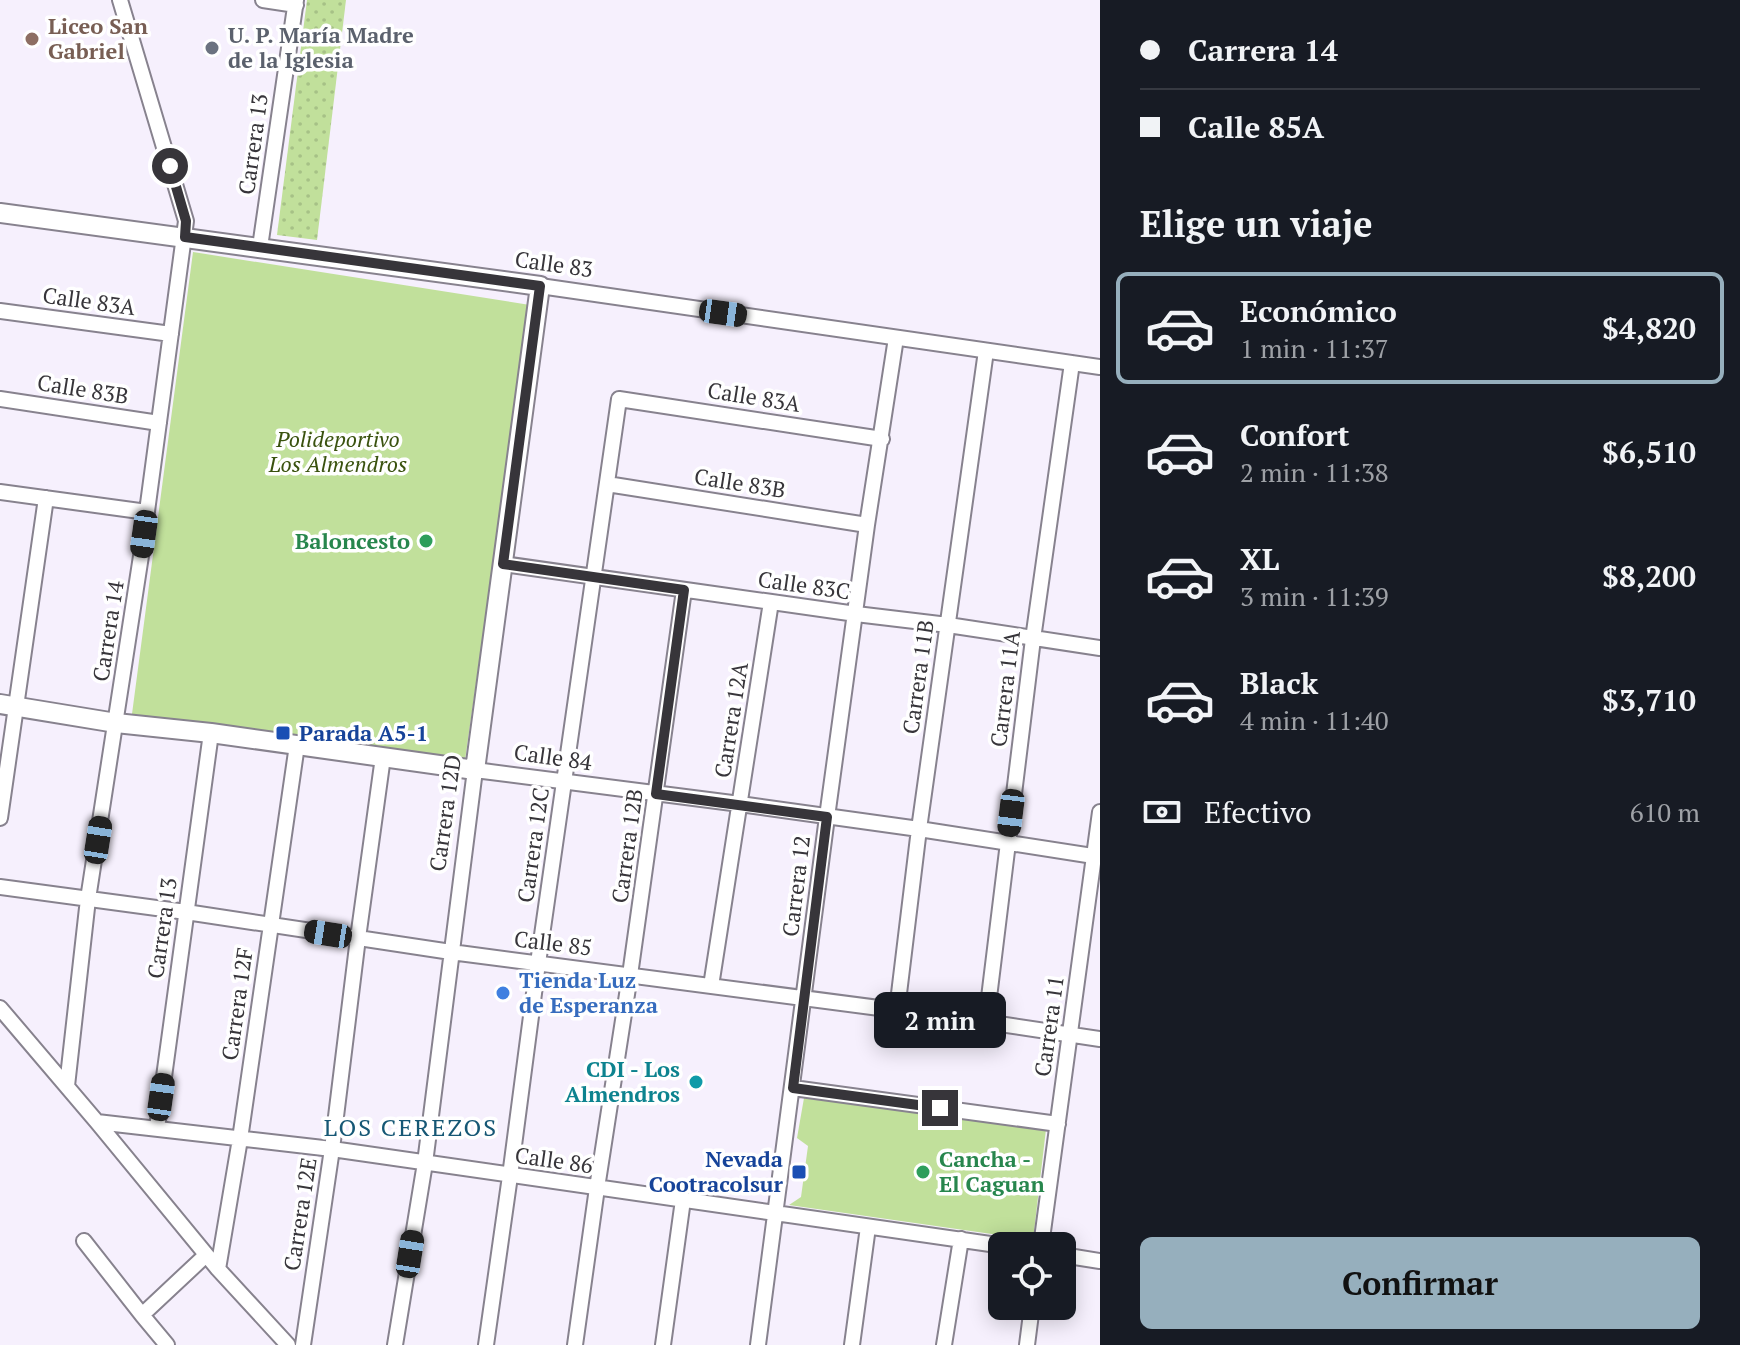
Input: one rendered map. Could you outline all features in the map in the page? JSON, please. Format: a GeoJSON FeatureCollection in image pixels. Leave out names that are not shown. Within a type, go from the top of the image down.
{"type":"FeatureCollection","features":[{"type":"Feature","properties":{"kind":"street","name":"Carrera 14"},"geometry":{"type":"LineString","coordinates":[[67,1086],[88,899],[147,512],[186,221],[120,0]]}},
{"type":"Feature","properties":{"kind":"street"},"geometry":{"type":"LineString","coordinates":[[263,0],[296,2]]}},
{"type":"Feature","properties":{"kind":"street","name":"Carrera 13"},"geometry":{"type":"LineString","coordinates":[[260,247],[296,2]]}},
{"type":"Feature","properties":{"kind":"street","name":"Calle 83"},"geometry":{"type":"LineString","coordinates":[[0,213],[540,286],[1100,367]]}},
{"type":"Feature","properties":{"kind":"street","name":"Carrera 12D"},"geometry":{"type":"LineString","coordinates":[[395,1345],[425,1163],[540,286]]}},
{"type":"Feature","properties":{"kind":"street","name":"Calle 83A"},"geometry":{"type":"LineString","coordinates":[[0,311],[171,334]]}},
{"type":"Feature","properties":{"kind":"street","name":"Carrera 12"},"geometry":{"type":"LineString","coordinates":[[758,1345],[867,525],[896,338]]}},
{"type":"Feature","properties":{"kind":"street","name":"Carrera 11B"},"geometry":{"type":"LineString","coordinates":[[897,1010],[919,829],[986,351]]}},
{"type":"Feature","properties":{"kind":"street","name":"Carrera 11A"},"geometry":{"type":"LineString","coordinates":[[986,1022],[1033,639],[1072,363]]}},
{"type":"Feature","properties":{"kind":"street","name":"Calle 83B"},"geometry":{"type":"LineString","coordinates":[[0,399],[159,423]]}},
{"type":"Feature","properties":{"kind":"street","name":"Calle 83A"},"geometry":{"type":"LineString","coordinates":[[619,399],[882,439]]}},
{"type":"Feature","properties":{"kind":"street","name":"Carrera 12C"},"geometry":{"type":"LineString","coordinates":[[486,1345],[619,399]]}},
{"type":"Feature","properties":{"kind":"street","name":"Calle 83B"},"geometry":{"type":"LineString","coordinates":[[607,484],[867,525]]}},
{"type":"Feature","properties":{"kind":"street"},"geometry":{"type":"LineString","coordinates":[[0,492],[147,512]]}},
{"type":"Feature","properties":{"kind":"street"},"geometry":{"type":"LineString","coordinates":[[0,818],[8,705],[46,498]]}},
{"type":"Feature","properties":{"kind":"street","name":"Calle 83C"},"geometry":{"type":"LineString","coordinates":[[503,564],[1100,648]]}},
{"type":"Feature","properties":{"kind":"street","name":"Carrera 12B"},"geometry":{"type":"LineString","coordinates":[[575,1345],[684,590]]}},
{"type":"Feature","properties":{"kind":"street","name":"Carrera 12A"},"geometry":{"type":"LineString","coordinates":[[711,986],[771,602]]}},
{"type":"Feature","properties":{"kind":"street","name":"Calle 84"},"geometry":{"type":"LineString","coordinates":[[8,705],[116,723],[740,804],[1097,857]]}},
{"type":"Feature","properties":{"kind":"street","name":"Carrera 13"},"geometry":{"type":"LineString","coordinates":[[157,1128],[211,733]]}},
{"type":"Feature","properties":{"kind":"street","name":"Carrera 12F"},"geometry":{"type":"LineString","coordinates":[[218,1269],[297,745]]}},
{"type":"Feature","properties":{"kind":"street","name":"Carrera 12E"},"geometry":{"type":"LineString","coordinates":[[303,1345],[383,757]]}},
{"type":"Feature","properties":{"kind":"street","name":"Carrera 11"},"geometry":{"type":"LineString","coordinates":[[1043,1232],[1097,857],[1100,812]]}},
{"type":"Feature","properties":{"kind":"street","name":"Calle 85"},"geometry":{"type":"LineString","coordinates":[[0,887],[451,952],[1100,1039]]}},
{"type":"Feature","properties":{"kind":"street"},"geometry":{"type":"LineString","coordinates":[[0,1008],[206,1255],[288,1345]]}},
{"type":"Feature","properties":{"kind":"street"},"geometry":{"type":"LineString","coordinates":[[793,1088],[1058,1124]]}},
{"type":"Feature","properties":{"kind":"street","name":"Calle 86"},"geometry":{"type":"LineString","coordinates":[[97,1122],[332,1149],[988,1243]]}},
{"type":"Feature","properties":{"kind":"street"},"geometry":{"type":"LineString","coordinates":[[663,1345],[683,1200]]}},
{"type":"Feature","properties":{"kind":"street"},"geometry":{"type":"LineString","coordinates":[[852,1345],[868,1227]]}},
{"type":"Feature","properties":{"kind":"street"},"geometry":{"type":"LineString","coordinates":[[944,1345],[961,1239]]}},
{"type":"Feature","properties":{"kind":"street"},"geometry":{"type":"LineString","coordinates":[[84,1241],[167,1345]]}},
{"type":"Feature","properties":{"kind":"street"},"geometry":{"type":"LineString","coordinates":[[142,1315],[206,1255]]}},
{"type":"Feature","properties":{"kind":"street"},"geometry":{"type":"LineString","coordinates":[[1076,1257],[1100,1261]]}},
{"type":"Feature","properties":{"kind":"street"},"geometry":{"type":"LineString","coordinates":[[1027,1345],[1030,1320]]}},
{"type":"Feature","properties":{"kind":"green space"},"geometry":{"type":"Polygon","coordinates":[[[307,0],[346,0],[317,240],[277,235],[307,0]]]}},
{"type":"Feature","properties":{"kind":"green space","name":"Polideportivo Los Almendros"},"geometry":{"type":"Polygon","coordinates":[[[193,252],[530,305],[465,760],[132,714],[193,252]]]}},
{"type":"Feature","properties":{"kind":"green space","name":"Cancha - El Caguan"},"geometry":{"type":"Polygon","coordinates":[[[804,1098],[1046,1129],[1034,1232],[988,1234],[789,1205],[801,1197],[808,1146],[797,1138],[804,1098]]]}},
{"type":"Feature","properties":{"kind":"place","name":"Liceo San Gabriel"},"geometry":{"type":"Point","coordinates":[32,39]}},
{"type":"Feature","properties":{"kind":"place","name":"U. P. María Madre de la Iglesia"},"geometry":{"type":"Point","coordinates":[212,48]}},
{"type":"Feature","properties":{"kind":"place","name":"Baloncesto"},"geometry":{"type":"Point","coordinates":[426,541]}},
{"type":"Feature","properties":{"kind":"place","name":"Parada A5-1"},"geometry":{"type":"Point","coordinates":[283,733]}},
{"type":"Feature","properties":{"kind":"place","name":"Tienda Luz de Esperanza"},"geometry":{"type":"Point","coordinates":[503,993]}},
{"type":"Feature","properties":{"kind":"place","name":"CDI - Los Almendros"},"geometry":{"type":"Point","coordinates":[696,1082]}},
{"type":"Feature","properties":{"kind":"place","name":"Nevada Cootracolsur"},"geometry":{"type":"Point","coordinates":[799,1172]}},
{"type":"Feature","properties":{"kind":"place","name":"Cancha - El Caguan"},"geometry":{"type":"Point","coordinates":[923,1172]}},
{"type":"Feature","properties":{"kind":"district","name":"LOS CEREZOS"},"geometry":{"type":"Point","coordinates":[411,1128]}},
{"type":"Feature","properties":{"kind":"route"},"geometry":{"type":"LineString","coordinates":[[170,166],[186,221],[185,237],[540,286],[503,564],[684,590],[656,794],[827,817],[793,1088],[940,1108]]}}]}
